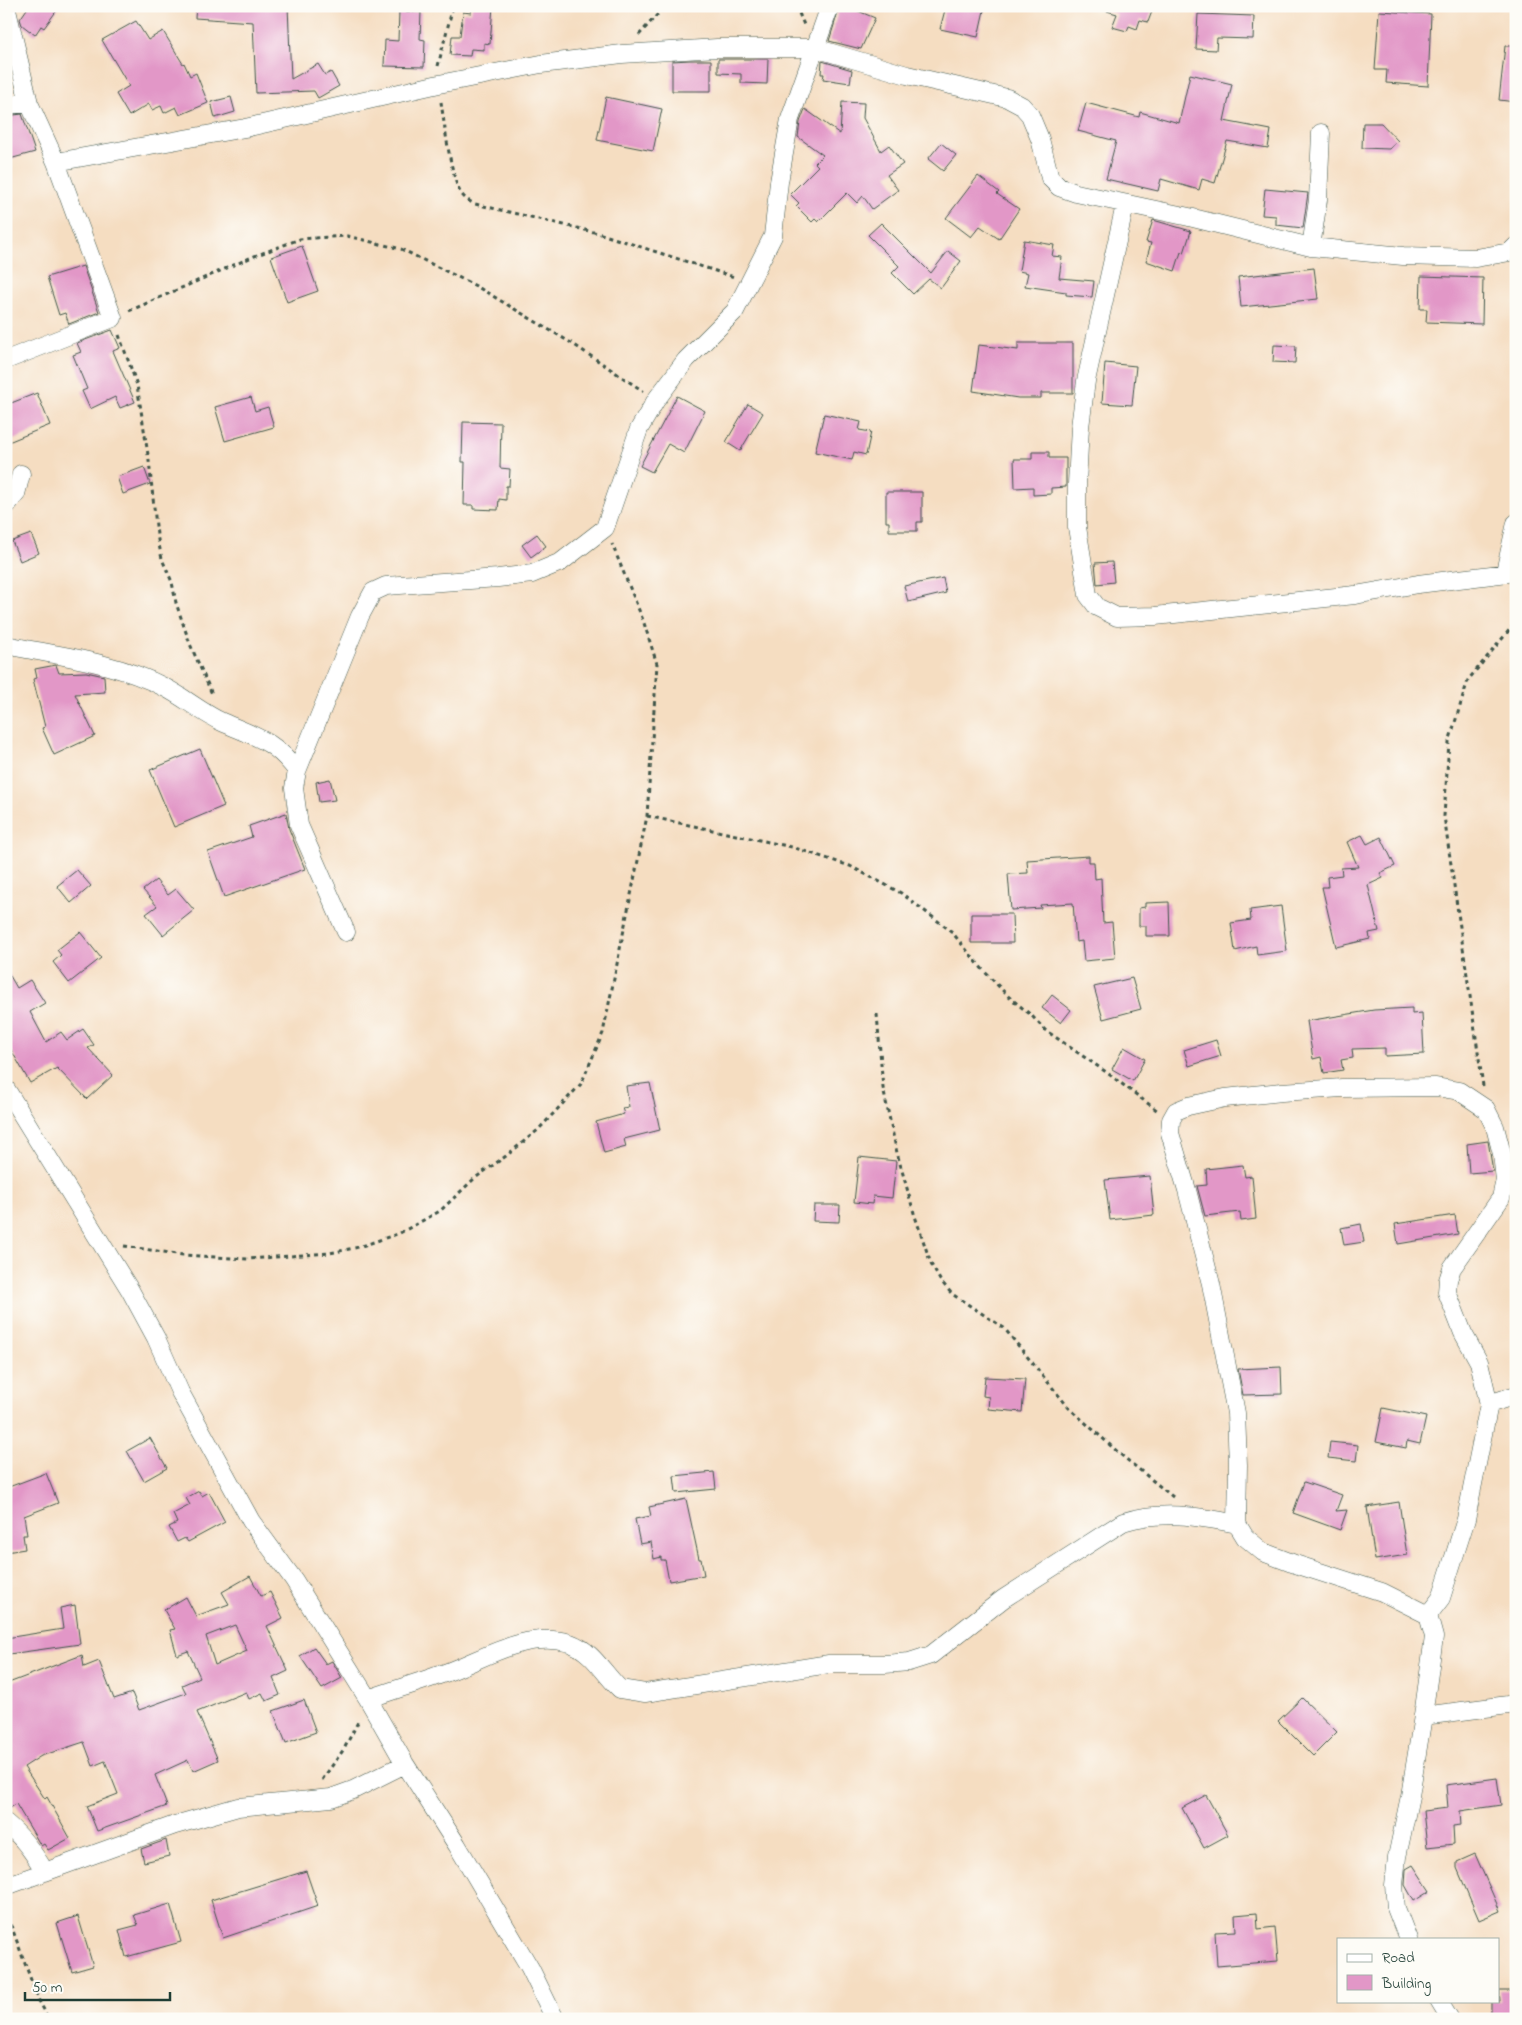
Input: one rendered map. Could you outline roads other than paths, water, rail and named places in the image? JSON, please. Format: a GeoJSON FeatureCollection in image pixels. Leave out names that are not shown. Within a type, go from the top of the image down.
{"type":"FeatureCollection","features":[{"type":"Feature","properties":{"kind":"street"},"geometry":{"type":"LineString","coordinates":[[6,6],[29,103],[56,162],[113,318],[6,360]]}},
{"type":"Feature","properties":{"kind":"street"},"geometry":{"type":"LineString","coordinates":[[346,932],[299,825],[294,788],[297,771],[356,625],[373,592],[386,586],[532,574],[561,562],[605,528],[639,429],[656,400],[686,360],[735,311],[773,236],[779,182],[790,119],[830,6]]}},
{"type":"Feature","properties":{"kind":"street"},"geometry":{"type":"LineString","coordinates":[[56,162],[245,128],[439,84],[541,64],[622,54],[717,48],[814,48],[907,75],[1008,98],[1022,106],[1030,115],[1040,139],[1050,178],[1059,187],[1076,193],[1125,205],[1189,217],[1311,247],[1403,256],[1476,258],[1510,252],[1516,246]]}},
{"type":"Feature","properties":{"kind":"street"},"geometry":{"type":"LineString","coordinates":[[6,105],[29,103]]}},
{"type":"Feature","properties":{"kind":"street"},"geometry":{"type":"LineString","coordinates":[[1311,247],[1318,200],[1321,133]]}},
{"type":"Feature","properties":{"kind":"street"},"geometry":{"type":"LineString","coordinates":[[1125,205],[1097,325],[1086,381],[1080,427],[1077,527],[1088,595],[1097,607],[1117,617],[1156,616],[1355,596],[1418,584],[1510,572],[1516,523]]}},
{"type":"Feature","properties":{"kind":"street"},"geometry":{"type":"LineString","coordinates":[[6,506],[16,494],[21,474]]}},
{"type":"Feature","properties":{"kind":"street"},"geometry":{"type":"LineString","coordinates":[[6,645],[132,673],[156,684],[221,722],[250,732],[286,756],[297,771]]}},
{"type":"Feature","properties":{"kind":"street"},"geometry":{"type":"LineString","coordinates":[[1408,1938],[1396,1908],[1394,1885],[1396,1857],[1410,1796],[1434,1637],[1428,1615],[1382,1592],[1263,1552],[1245,1537],[1237,1524],[1238,1465],[1236,1413],[1211,1284],[1170,1133],[1170,1120],[1176,1111],[1188,1106],[1225,1098],[1342,1088],[1436,1087],[1460,1091],[1486,1109],[1495,1127],[1502,1154],[1505,1180],[1501,1198],[1452,1268],[1447,1292],[1463,1333],[1479,1362],[1489,1404],[1466,1519],[1442,1598],[1428,1615]]}},
{"type":"Feature","properties":{"kind":"street"},"geometry":{"type":"LineString","coordinates":[[6,1089],[130,1290],[156,1338],[180,1392],[251,1521],[294,1580],[368,1699],[405,1764],[457,1845],[530,1968],[555,2019]]}},
{"type":"Feature","properties":{"kind":"street"},"geometry":{"type":"LineString","coordinates":[[1489,1404],[1516,1396]]}},
{"type":"Feature","properties":{"kind":"street"},"geometry":{"type":"LineString","coordinates":[[368,1699],[445,1673],[520,1642],[544,1640],[570,1643],[592,1656],[620,1689],[628,1692],[645,1693],[829,1664],[909,1662],[931,1656],[1003,1599],[1123,1522],[1138,1517],[1169,1514],[1197,1516],[1237,1524]]}},
{"type":"Feature","properties":{"kind":"street"},"geometry":{"type":"LineString","coordinates":[[1423,1716],[1516,1704]]}},
{"type":"Feature","properties":{"kind":"street"},"geometry":{"type":"LineString","coordinates":[[6,1886],[176,1825],[238,1807],[331,1798],[353,1790],[405,1764]]}},
{"type":"Feature","properties":{"kind":"street"},"geometry":{"type":"LineString","coordinates":[[6,1823],[16,1831],[32,1850],[45,1872]]}},
{"type":"Feature","properties":{"kind":"street"},"geometry":{"type":"LineString","coordinates":[[1440,2002],[1450,2019]]}}]}
